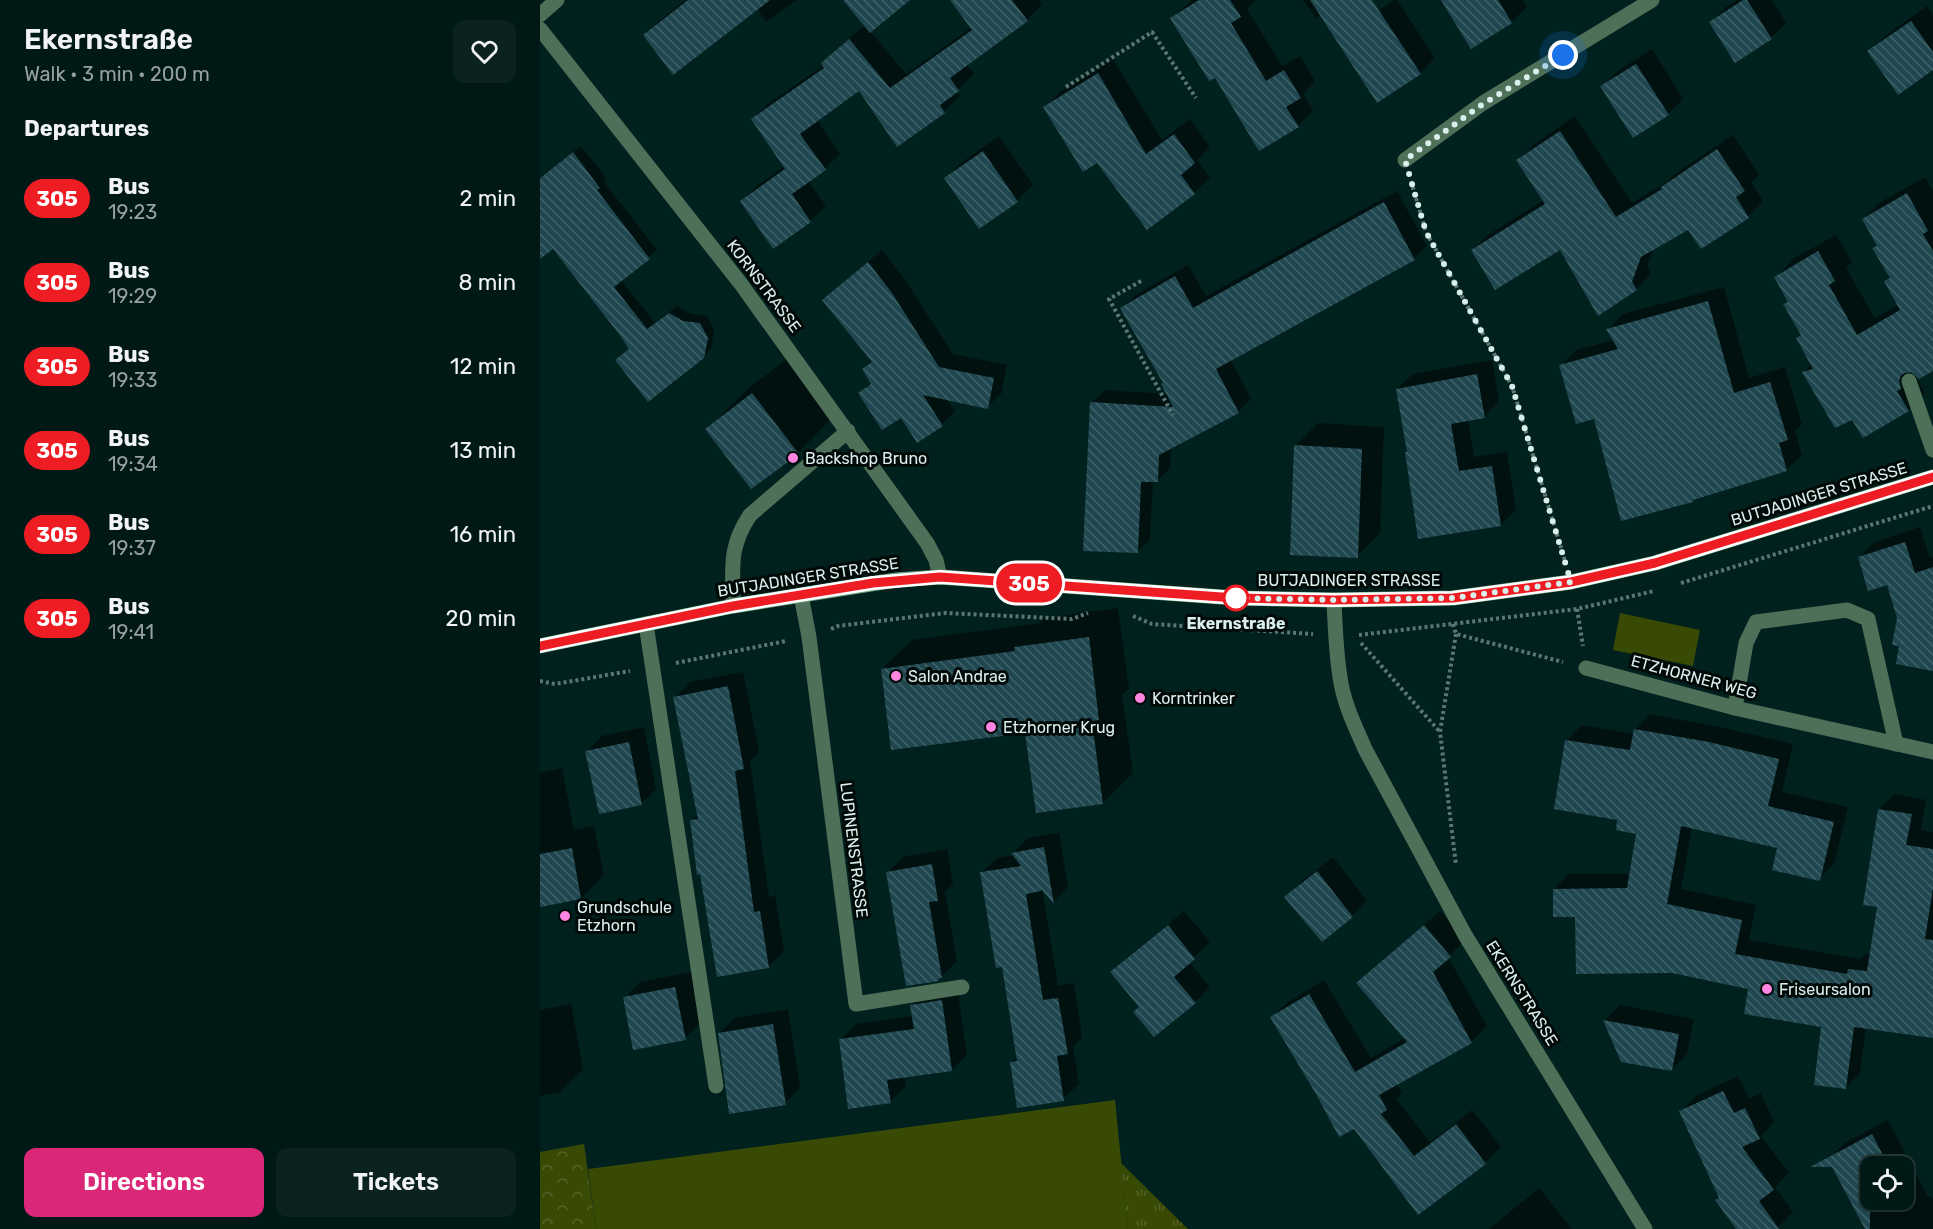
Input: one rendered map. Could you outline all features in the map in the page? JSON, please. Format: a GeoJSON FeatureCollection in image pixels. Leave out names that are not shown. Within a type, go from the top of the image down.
{"type":"FeatureCollection","features":[{"type":"Feature","properties":{"kind":"street"},"geometry":{"type":"LineString","coordinates":[[540,15],[557,0]]}},
{"type":"Feature","properties":{"kind":"street"},"geometry":{"type":"LineString","coordinates":[[1405,160],[1483,104],[1652,0]]}},
{"type":"Feature","properties":{"kind":"street","name":"KORNSTRASSE"},"geometry":{"type":"LineString","coordinates":[[540,29],[741,284],[927,543],[936,560],[940,577]]}},
{"type":"Feature","properties":{"kind":"street"},"geometry":{"type":"LineString","coordinates":[[1909,381],[1933,450]]}},
{"type":"Feature","properties":{"kind":"street"},"geometry":{"type":"LineString","coordinates":[[733,606],[733,554],[738,533],[750,515],[848,431]]}},
{"type":"Feature","properties":{"kind":"street","name":"BUTJADINGER STRASSE"},"geometry":{"type":"LineString","coordinates":[[540,646],[733,606],[896,580],[940,577],[1236,598],[1334,600],[1453,598],[1571,582],[1655,563],[1933,477]]}},
{"type":"Feature","properties":{"kind":"street","name":"LUPINENSTRASSE"},"geometry":{"type":"LineString","coordinates":[[801,595],[809,637],[856,1004],[962,987]]}},
{"type":"Feature","properties":{"kind":"street","name":"EKERNSTRASSE"},"geometry":{"type":"LineString","coordinates":[[1334,600],[1335,635],[1341,684],[1353,721],[1394,804],[1465,934],[1645,1229]]}},
{"type":"Feature","properties":{"kind":"street"},"geometry":{"type":"LineString","coordinates":[[1735,708],[1746,643],[1755,622],[1847,610],[1868,619],[1896,744]]}},
{"type":"Feature","properties":{"kind":"street"},"geometry":{"type":"LineString","coordinates":[[646,624],[716,1086]]}},
{"type":"Feature","properties":{"kind":"street","name":"ETZHORNER WEG"},"geometry":{"type":"LineString","coordinates":[[1586,668],[1735,708],[1933,752]]}},
{"type":"Feature","properties":{"kind":"path"},"geometry":{"type":"LineString","coordinates":[[1066,87],[1152,32],[1196,98]]}},
{"type":"Feature","properties":{"kind":"path"},"geometry":{"type":"LineString","coordinates":[[1405,160],[1426,232],[1512,386],[1571,582],[1586,668],[1456,634]]}},
{"type":"Feature","properties":{"kind":"path"},"geometry":{"type":"LineString","coordinates":[[1141,281],[1109,299],[1173,415]]}},
{"type":"Feature","properties":{"kind":"path"},"geometry":{"type":"LineString","coordinates":[[809,637],[838,626],[945,613],[1072,619],[1095,611]]}},
{"type":"Feature","properties":{"kind":"path"},"geometry":{"type":"LineString","coordinates":[[1127,613],[1152,624],[1335,635]]}},
{"type":"Feature","properties":{"kind":"path"},"geometry":{"type":"LineString","coordinates":[[1440,732],[1355,636],[1453,625],[1456,634],[1440,732],[1457,875]]}},
{"type":"Feature","properties":{"kind":"green space"},"geometry":{"type":"Polygon","coordinates":[[[1620,613],[1700,630],[1693,666],[1613,650],[1620,613]]]}},
{"type":"Feature","properties":{"kind":"green space"},"geometry":{"type":"Polygon","coordinates":[[[1115,1100],[1128,1229],[596,1229],[588,1169],[1115,1100]]]}},
{"type":"Feature","properties":{"kind":"green space"},"geometry":{"type":"Polygon","coordinates":[[[584,1144],[596,1229],[540,1229],[540,1152],[584,1144]]]}},
{"type":"Feature","properties":{"kind":"green space"},"geometry":{"type":"Polygon","coordinates":[[[1121,1163],[1188,1229],[1128,1229],[1121,1163]]]}},
{"type":"Feature","properties":{"kind":"building"},"geometry":{"type":"Polygon","coordinates":[[[688,0],[770,0],[673,75],[643,35],[688,0]]]}},
{"type":"Feature","properties":{"kind":"building"},"geometry":{"type":"Polygon","coordinates":[[[843,0],[910,0],[870,33],[843,0]]]}},
{"type":"Feature","properties":{"kind":"building"},"geometry":{"type":"Polygon","coordinates":[[[950,0],[1012,0],[1028,21],[950,78],[959,91],[940,105],[945,113],[897,147],[859,91],[800,134],[826,170],[792,194],[811,222],[773,249],[740,201],[785,169],[751,119],[824,68],[821,63],[849,39],[890,88],[972,30],[950,0]]]}},
{"type":"Feature","properties":{"kind":"building"},"geometry":{"type":"Polygon","coordinates":[[[1199,0],[1230,0],[1241,17],[1231,23],[1266,81],[1284,70],[1301,98],[1286,107],[1299,127],[1259,151],[1215,78],[1209,81],[1170,18],[1199,0]]]}},
{"type":"Feature","properties":{"kind":"building"},"geometry":{"type":"Polygon","coordinates":[[[1310,0],[1372,0],[1421,74],[1377,103],[1310,0]]]}},
{"type":"Feature","properties":{"kind":"building"},"geometry":{"type":"Polygon","coordinates":[[[1441,0],[1498,0],[1512,23],[1471,49],[1441,0]]]}},
{"type":"Feature","properties":{"kind":"building"},"geometry":{"type":"Polygon","coordinates":[[[1743,0],[1747,0],[1772,39],[1735,63],[1709,22],[1743,0]]]}},
{"type":"Feature","properties":{"kind":"building"},"geometry":{"type":"Polygon","coordinates":[[[1911,21],[1933,52],[1933,70],[1898,95],[1867,51],[1911,21]]]}},
{"type":"Feature","properties":{"kind":"building"},"geometry":{"type":"Polygon","coordinates":[[[1636,64],[1669,115],[1633,138],[1600,86],[1636,64]]]}},
{"type":"Feature","properties":{"kind":"building"},"geometry":{"type":"Polygon","coordinates":[[[1098,73],[1146,154],[1174,134],[1195,163],[1181,175],[1195,194],[1147,230],[1097,163],[1083,172],[1043,107],[1098,73]]]}},
{"type":"Feature","properties":{"kind":"building"},"geometry":{"type":"Polygon","coordinates":[[[1560,131],[1616,217],[1662,189],[1661,187],[1717,149],[1745,191],[1736,197],[1749,218],[1701,249],[1688,230],[1641,257],[1632,282],[1637,290],[1598,316],[1560,250],[1495,290],[1471,250],[1545,204],[1516,160],[1560,131]]]}},
{"type":"Feature","properties":{"kind":"building"},"geometry":{"type":"Polygon","coordinates":[[[983,151],[1018,202],[979,229],[944,178],[983,151]]]}},
{"type":"Feature","properties":{"kind":"building"},"geometry":{"type":"Polygon","coordinates":[[[573,152],[600,188],[597,190],[650,259],[614,287],[647,329],[669,313],[683,321],[700,323],[708,338],[704,358],[648,402],[615,360],[629,349],[622,338],[553,249],[540,259],[540,178],[573,152]]]}},
{"type":"Feature","properties":{"kind":"building"},"geometry":{"type":"Polygon","coordinates":[[[1907,193],[1928,231],[1923,234],[1933,251],[1933,371],[1919,379],[1911,372],[1902,374],[1899,380],[1901,389],[1897,391],[1909,411],[1863,438],[1852,420],[1835,428],[1802,372],[1813,369],[1796,338],[1801,335],[1783,304],[1788,302],[1774,277],[1818,251],[1835,281],[1829,285],[1857,335],[1900,310],[1884,281],[1890,278],[1872,248],[1877,246],[1862,219],[1907,193]]]}},
{"type":"Feature","properties":{"kind":"building"},"geometry":{"type":"Polygon","coordinates":[[[1384,202],[1415,260],[1216,369],[1239,413],[1159,455],[1158,482],[1141,482],[1138,553],[1083,551],[1090,402],[1173,407],[1161,384],[1163,383],[1120,308],[1175,276],[1193,308],[1384,202]]]}},
{"type":"Feature","properties":{"kind":"building"},"geometry":{"type":"Polygon","coordinates":[[[868,262],[892,293],[939,367],[994,378],[988,409],[923,395],[943,426],[917,443],[901,418],[882,430],[858,393],[871,384],[862,369],[872,362],[822,300],[868,262]]]}},
{"type":"Feature","properties":{"kind":"building"},"geometry":{"type":"Polygon","coordinates":[[[1708,301],[1734,393],[1770,382],[1788,440],[1779,443],[1787,471],[1693,500],[1693,502],[1621,521],[1594,419],[1576,424],[1559,365],[1618,349],[1606,329],[1708,301]]]}},
{"type":"Feature","properties":{"kind":"building"},"geometry":{"type":"Polygon","coordinates":[[[1477,374],[1485,418],[1451,424],[1459,471],[1492,466],[1501,526],[1418,539],[1396,389],[1477,374]]]}},
{"type":"Feature","properties":{"kind":"building"},"geometry":{"type":"Polygon","coordinates":[[[752,393],[799,454],[751,489],[705,429],[752,393]]]}},
{"type":"Feature","properties":{"kind":"building"},"geometry":{"type":"Polygon","coordinates":[[[1294,445],[1362,449],[1358,558],[1290,555],[1294,445]]]}},
{"type":"Feature","properties":{"kind":"building"},"geometry":{"type":"Polygon","coordinates":[[[1905,542],[1915,573],[1933,567],[1933,671],[1896,664],[1899,646],[1892,645],[1897,618],[1887,585],[1868,591],[1858,557],[1905,542]]]}},
{"type":"Feature","properties":{"kind":"building","name":"Etzhorner Krug"},"geometry":{"type":"Polygon","coordinates":[[[1089,637],[1099,720],[1092,721],[1103,804],[1036,813],[1025,733],[891,750],[881,669],[1015,651],[1014,647],[1089,637]]]}},
{"type":"Feature","properties":{"kind":"building"},"geometry":{"type":"Polygon","coordinates":[[[728,686],[744,769],[735,771],[754,912],[760,911],[769,968],[717,977],[700,874],[697,875],[690,820],[698,819],[673,697],[728,686]]]}},
{"type":"Feature","properties":{"kind":"building"},"geometry":{"type":"Polygon","coordinates":[[[1634,729],[1709,742],[1779,759],[1768,806],[1834,822],[1820,881],[1772,870],[1777,848],[1681,826],[1667,904],[1742,920],[1735,954],[1847,974],[1848,969],[1867,971],[1877,907],[1863,905],[1878,809],[1912,814],[1906,845],[1933,849],[1933,888],[1925,939],[1933,940],[1933,1038],[1854,1027],[1846,1089],[1814,1085],[1821,1027],[1744,1014],[1748,989],[1672,973],[1576,974],[1575,917],[1553,917],[1553,889],[1627,888],[1636,834],[1616,830],[1617,820],[1554,809],[1565,740],[1630,750],[1634,729]]]}},
{"type":"Feature","properties":{"kind":"building"},"geometry":{"type":"Polygon","coordinates":[[[629,742],[642,805],[599,814],[585,751],[629,742]]]}},
{"type":"Feature","properties":{"kind":"building"},"geometry":{"type":"Polygon","coordinates":[[[1044,847],[1054,904],[1041,889],[1041,891],[1026,894],[1043,1000],[1058,998],[1068,1054],[1057,1056],[1064,1101],[1017,1108],[1010,1062],[1017,1061],[1002,967],[996,968],[980,872],[1021,866],[1011,853],[1044,847]]]}},
{"type":"Feature","properties":{"kind":"building"},"geometry":{"type":"Polygon","coordinates":[[[572,848],[581,899],[540,907],[540,854],[572,848]]]}},
{"type":"Feature","properties":{"kind":"building"},"geometry":{"type":"Polygon","coordinates":[[[932,864],[938,901],[929,902],[942,978],[939,978],[939,981],[906,986],[886,872],[932,864]]]}},
{"type":"Feature","properties":{"kind":"building"},"geometry":{"type":"Polygon","coordinates":[[[1317,871],[1353,917],[1322,942],[1284,897],[1317,871]]]}},
{"type":"Feature","properties":{"kind":"building"},"geometry":{"type":"Polygon","coordinates":[[[1168,925],[1195,959],[1174,977],[1196,1003],[1154,1037],[1133,1012],[1139,1007],[1110,972],[1168,925]]]}},
{"type":"Feature","properties":{"kind":"building"},"geometry":{"type":"Polygon","coordinates":[[[1424,925],[1451,957],[1433,972],[1472,1043],[1379,1095],[1387,1110],[1381,1114],[1414,1156],[1456,1124],[1486,1164],[1418,1215],[1354,1129],[1339,1137],[1270,1017],[1309,994],[1355,1072],[1407,1042],[1356,983],[1424,925]]]}},
{"type":"Feature","properties":{"kind":"building"},"geometry":{"type":"Polygon","coordinates":[[[675,987],[686,1040],[633,1050],[623,997],[675,987]]]}},
{"type":"Feature","properties":{"kind":"building"},"geometry":{"type":"Polygon","coordinates":[[[942,1000],[952,1071],[887,1080],[891,1103],[848,1109],[839,1039],[914,1029],[910,1005],[942,1000]]]}},
{"type":"Feature","properties":{"kind":"building"},"geometry":{"type":"Polygon","coordinates":[[[1603,1020],[1679,1034],[1672,1071],[1621,1062],[1603,1020]]]}},
{"type":"Feature","properties":{"kind":"building"},"geometry":{"type":"Polygon","coordinates":[[[773,1024],[786,1105],[729,1114],[718,1033],[773,1024]]]}},
{"type":"Feature","properties":{"kind":"building"},"geometry":{"type":"Polygon","coordinates":[[[1723,1091],[1734,1113],[1745,1108],[1760,1139],[1742,1147],[1774,1190],[1759,1201],[1779,1229],[1736,1229],[1715,1200],[1719,1198],[1679,1111],[1723,1091]]]}},
{"type":"Feature","properties":{"kind":"building"},"geometry":{"type":"Polygon","coordinates":[[[1872,1134],[1883,1156],[1860,1156],[1860,1210],[1870,1210],[1870,1229],[1865,1229],[1832,1167],[1810,1167],[1872,1134]]]}},
{"type":"Feature","properties":{"kind":"bus line","name":"305"},"geometry":{"type":"LineString","coordinates":[[540,646],[733,606],[851,586],[940,577],[1236,598],[1334,600],[1453,598],[1571,582],[1655,563],[1933,477]]}},
{"type":"Feature","properties":{"kind":"place","name":"Backshop Bruno"},"geometry":{"type":"Point","coordinates":[793,458]}},
{"type":"Feature","properties":{"kind":"place","name":"Ekernstraße"},"geometry":{"type":"Point","coordinates":[1236,598]}},
{"type":"Feature","properties":{"kind":"place","name":"Salon Andrae"},"geometry":{"type":"Point","coordinates":[896,676]}},
{"type":"Feature","properties":{"kind":"place","name":"Korntrinker"},"geometry":{"type":"Point","coordinates":[1140,698]}},
{"type":"Feature","properties":{"kind":"place","name":"Etzhorner Krug"},"geometry":{"type":"Point","coordinates":[991,727]}},
{"type":"Feature","properties":{"kind":"place","name":"Grundschule Etzhorn"},"geometry":{"type":"Point","coordinates":[565,916]}},
{"type":"Feature","properties":{"kind":"place","name":"Friseursalon"},"geometry":{"type":"Point","coordinates":[1767,989]}},
{"type":"Feature","properties":{"kind":"route"},"geometry":{"type":"LineString","coordinates":[[1236,598],[1334,600],[1453,598],[1571,582],[1512,386],[1426,232],[1405,160],[1483,104],[1563,55]]}}]}
